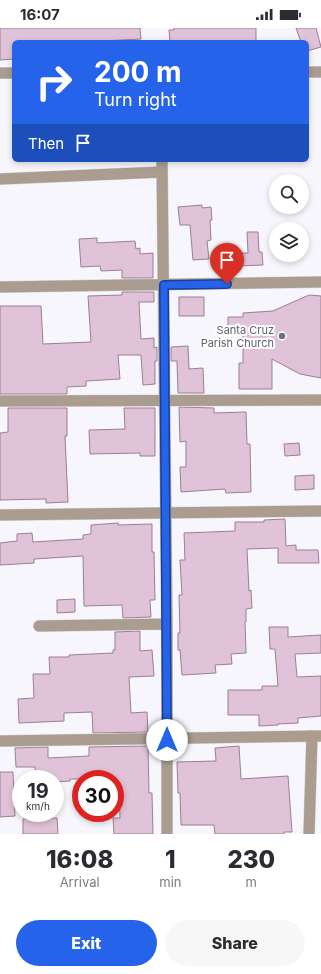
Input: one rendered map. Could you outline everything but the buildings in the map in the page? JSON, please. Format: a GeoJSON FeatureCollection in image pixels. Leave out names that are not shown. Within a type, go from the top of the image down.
{"type":"FeatureCollection","features":[{"type":"Feature","properties":{"kind":"street"},"geometry":{"type":"LineString","coordinates":[[0,72],[12,73]]}},
{"type":"Feature","properties":{"kind":"street"},"geometry":{"type":"LineString","coordinates":[[309,72],[321,72]]}},
{"type":"Feature","properties":{"kind":"street"},"geometry":{"type":"LineString","coordinates":[[162,162],[167,624],[167,834]]}},
{"type":"Feature","properties":{"kind":"street"},"geometry":{"type":"LineString","coordinates":[[0,179],[162,172]]}},
{"type":"Feature","properties":{"kind":"street"},"geometry":{"type":"LineString","coordinates":[[0,287],[321,282]]}},
{"type":"Feature","properties":{"kind":"street"},"geometry":{"type":"LineString","coordinates":[[0,401],[321,400]]}},
{"type":"Feature","properties":{"kind":"street"},"geometry":{"type":"LineString","coordinates":[[0,515],[321,511]]}},
{"type":"Feature","properties":{"kind":"street"},"geometry":{"type":"LineString","coordinates":[[39,626],[167,624]]}},
{"type":"Feature","properties":{"kind":"street"},"geometry":{"type":"LineString","coordinates":[[0,741],[167,740],[317,736],[309,834]]}},
{"type":"Feature","properties":{"kind":"place","name":"Santa Cruz Parish Church"},"geometry":{"type":"Point","coordinates":[282,336]}},
{"type":"Feature","properties":{"kind":"route"},"geometry":{"type":"LineString","coordinates":[[167,740],[164,285],[227,284]]}}]}
